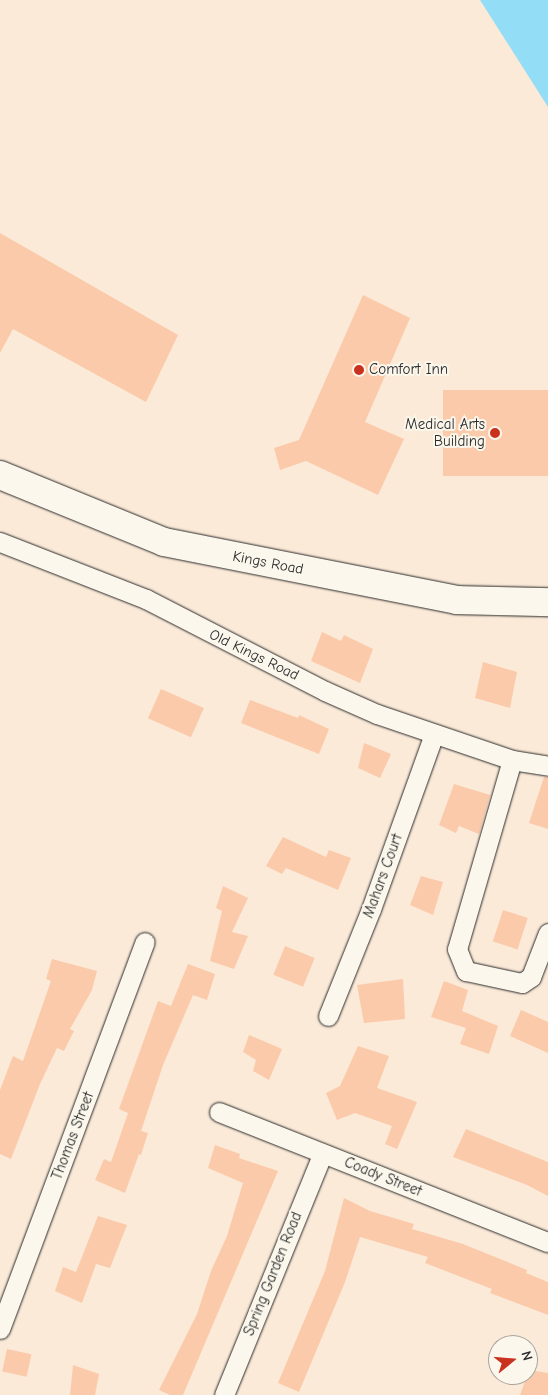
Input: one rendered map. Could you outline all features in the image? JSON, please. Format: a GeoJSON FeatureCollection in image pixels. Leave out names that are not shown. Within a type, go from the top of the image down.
{"type":"FeatureCollection","features":[{"type":"Feature","properties":{"kind":"main road","name":"Kings Road"},"geometry":{"type":"LineString","coordinates":[[1,479],[164,542],[456,600],[548,602]]}},
{"type":"Feature","properties":{"kind":"street","name":"Old Kings Road"},"geometry":{"type":"LineString","coordinates":[[0,542],[108,582],[182,616],[204,630],[325,691],[377,714],[512,760],[548,766]]}},
{"type":"Feature","properties":{"kind":"street","name":"Mahars Court"},"geometry":{"type":"LineString","coordinates":[[328,1016],[369,916],[434,734]]}},
{"type":"Feature","properties":{"kind":"street"},"geometry":{"type":"LineString","coordinates":[[512,760],[457,949],[466,971],[522,983],[531,977],[548,933]]}},
{"type":"Feature","properties":{"kind":"street","name":"Thomas Street"},"geometry":{"type":"LineString","coordinates":[[0,1329],[145,942]]}},
{"type":"Feature","properties":{"kind":"street","name":"Coady Street"},"geometry":{"type":"LineString","coordinates":[[219,1112],[548,1242]]}},
{"type":"Feature","properties":{"kind":"street","name":"Spring Garden Road"},"geometry":{"type":"LineString","coordinates":[[224,1395],[323,1153]]}},
{"type":"Feature","properties":{"kind":"water"},"geometry":{"type":"Polygon","coordinates":[[[480,0],[548,0],[548,107],[480,0]]]}},
{"type":"Feature","properties":{"kind":"building"},"geometry":{"type":"Polygon","coordinates":[[[0,233],[178,335],[146,402],[13,329],[0,353],[0,233]]]}},
{"type":"Feature","properties":{"kind":"building","name":"Comfort Inn"},"geometry":{"type":"Polygon","coordinates":[[[363,295],[410,318],[365,422],[404,439],[378,495],[306,461],[280,470],[274,448],[299,440],[363,295]]]}},
{"type":"Feature","properties":{"kind":"building","name":"Medical Arts Building"},"geometry":{"type":"Polygon","coordinates":[[[443,390],[548,390],[548,476],[443,476],[443,390]]]}},
{"type":"Feature","properties":{"kind":"building"},"geometry":{"type":"Polygon","coordinates":[[[322,632],[341,641],[344,635],[373,649],[360,683],[311,661],[322,632]]]}},
{"type":"Feature","properties":{"kind":"building"},"geometry":{"type":"Polygon","coordinates":[[[483,662],[517,672],[510,708],[475,698],[483,662]]]}},
{"type":"Feature","properties":{"kind":"building"},"geometry":{"type":"Polygon","coordinates":[[[161,689],[204,708],[191,737],[148,718],[161,689]]]}},
{"type":"Feature","properties":{"kind":"building"},"geometry":{"type":"Polygon","coordinates":[[[250,700],[298,718],[299,715],[329,729],[319,754],[241,723],[250,700]]]}},
{"type":"Feature","properties":{"kind":"building"},"geometry":{"type":"Polygon","coordinates":[[[364,743],[391,754],[380,778],[358,768],[364,743]]]}},
{"type":"Feature","properties":{"kind":"building"},"geometry":{"type":"Polygon","coordinates":[[[544,777],[548,777],[548,829],[529,823],[544,777]]]}},
{"type":"Feature","properties":{"kind":"building"},"geometry":{"type":"Polygon","coordinates":[[[454,784],[490,795],[479,834],[459,826],[456,833],[439,825],[454,784]]]}},
{"type":"Feature","properties":{"kind":"building"},"geometry":{"type":"Polygon","coordinates":[[[283,837],[326,857],[329,850],[351,858],[338,890],[286,868],[282,874],[266,866],[283,837]]]}},
{"type":"Feature","properties":{"kind":"building"},"geometry":{"type":"Polygon","coordinates":[[[421,876],[443,882],[433,915],[410,905],[421,876]]]}},
{"type":"Feature","properties":{"kind":"building"},"geometry":{"type":"Polygon","coordinates":[[[223,886],[248,898],[232,932],[248,936],[234,969],[210,961],[222,911],[216,908],[223,886]]]}},
{"type":"Feature","properties":{"kind":"building"},"geometry":{"type":"Polygon","coordinates":[[[503,910],[528,918],[518,949],[493,941],[503,910]]]}},
{"type":"Feature","properties":{"kind":"building"},"geometry":{"type":"Polygon","coordinates":[[[285,946],[315,958],[303,987],[273,975],[285,946]]]}},
{"type":"Feature","properties":{"kind":"building"},"geometry":{"type":"Polygon","coordinates":[[[52,959],[97,971],[92,990],[70,1029],[74,1031],[64,1051],[57,1048],[40,1084],[11,1159],[0,1154],[0,1090],[13,1056],[23,1061],[51,981],[46,979],[52,959]]]}},
{"type":"Feature","properties":{"kind":"building"},"geometry":{"type":"Polygon","coordinates":[[[188,964],[215,974],[207,1000],[193,995],[163,1065],[141,1131],[148,1133],[125,1193],[95,1180],[104,1159],[111,1162],[128,1113],[119,1109],[158,1001],[171,1006],[188,964]]]}},
{"type":"Feature","properties":{"kind":"building"},"geometry":{"type":"Polygon","coordinates":[[[403,979],[405,1019],[364,1023],[357,985],[403,979]]]}},
{"type":"Feature","properties":{"kind":"building"},"geometry":{"type":"Polygon","coordinates":[[[444,981],[468,990],[462,1011],[498,1026],[489,1054],[460,1044],[466,1028],[431,1017],[444,981]]]}},
{"type":"Feature","properties":{"kind":"building"},"geometry":{"type":"Polygon","coordinates":[[[521,1010],[548,1022],[548,1053],[510,1036],[521,1010]]]}},
{"type":"Feature","properties":{"kind":"building"},"geometry":{"type":"Polygon","coordinates":[[[249,1035],[282,1049],[269,1080],[253,1071],[256,1060],[243,1052],[249,1035]]]}},
{"type":"Feature","properties":{"kind":"building"},"geometry":{"type":"Polygon","coordinates":[[[358,1046],[389,1056],[377,1088],[417,1102],[397,1149],[385,1144],[392,1126],[355,1113],[337,1120],[326,1093],[340,1086],[358,1046]]]}},
{"type":"Feature","properties":{"kind":"building"},"geometry":{"type":"Polygon","coordinates":[[[466,1129],[548,1162],[548,1196],[527,1185],[453,1157],[466,1129]]]}},
{"type":"Feature","properties":{"kind":"building"},"geometry":{"type":"Polygon","coordinates":[[[215,1145],[240,1154],[239,1158],[278,1171],[183,1395],[170,1395],[159,1390],[197,1314],[211,1271],[227,1236],[243,1183],[208,1168],[215,1145]]]}},
{"type":"Feature","properties":{"kind":"building"},"geometry":{"type":"Polygon","coordinates":[[[344,1198],[370,1211],[414,1224],[412,1229],[463,1244],[527,1270],[526,1273],[548,1282],[548,1315],[490,1293],[492,1289],[425,1263],[428,1257],[360,1237],[345,1282],[299,1392],[278,1383],[325,1271],[344,1198]]]}},
{"type":"Feature","properties":{"kind":"building"},"geometry":{"type":"Polygon","coordinates":[[[98,1216],[127,1225],[110,1268],[96,1264],[82,1303],[55,1291],[63,1267],[76,1272],[98,1216]]]}},
{"type":"Feature","properties":{"kind":"building"},"geometry":{"type":"Polygon","coordinates":[[[7,1349],[31,1354],[27,1377],[2,1371],[7,1349]]]}},
{"type":"Feature","properties":{"kind":"building"},"geometry":{"type":"Polygon","coordinates":[[[73,1365],[99,1374],[95,1395],[70,1395],[73,1365]]]}},
{"type":"Feature","properties":{"kind":"building"},"geometry":{"type":"Polygon","coordinates":[[[538,1371],[548,1373],[548,1395],[520,1395],[524,1385],[538,1385],[538,1371]]]}},
{"type":"Feature","properties":{"kind":"place","name":"Comfort Inn"},"geometry":{"type":"Point","coordinates":[359,370]}},
{"type":"Feature","properties":{"kind":"place","name":"Medical Arts Building"},"geometry":{"type":"Point","coordinates":[495,433]}}]}
